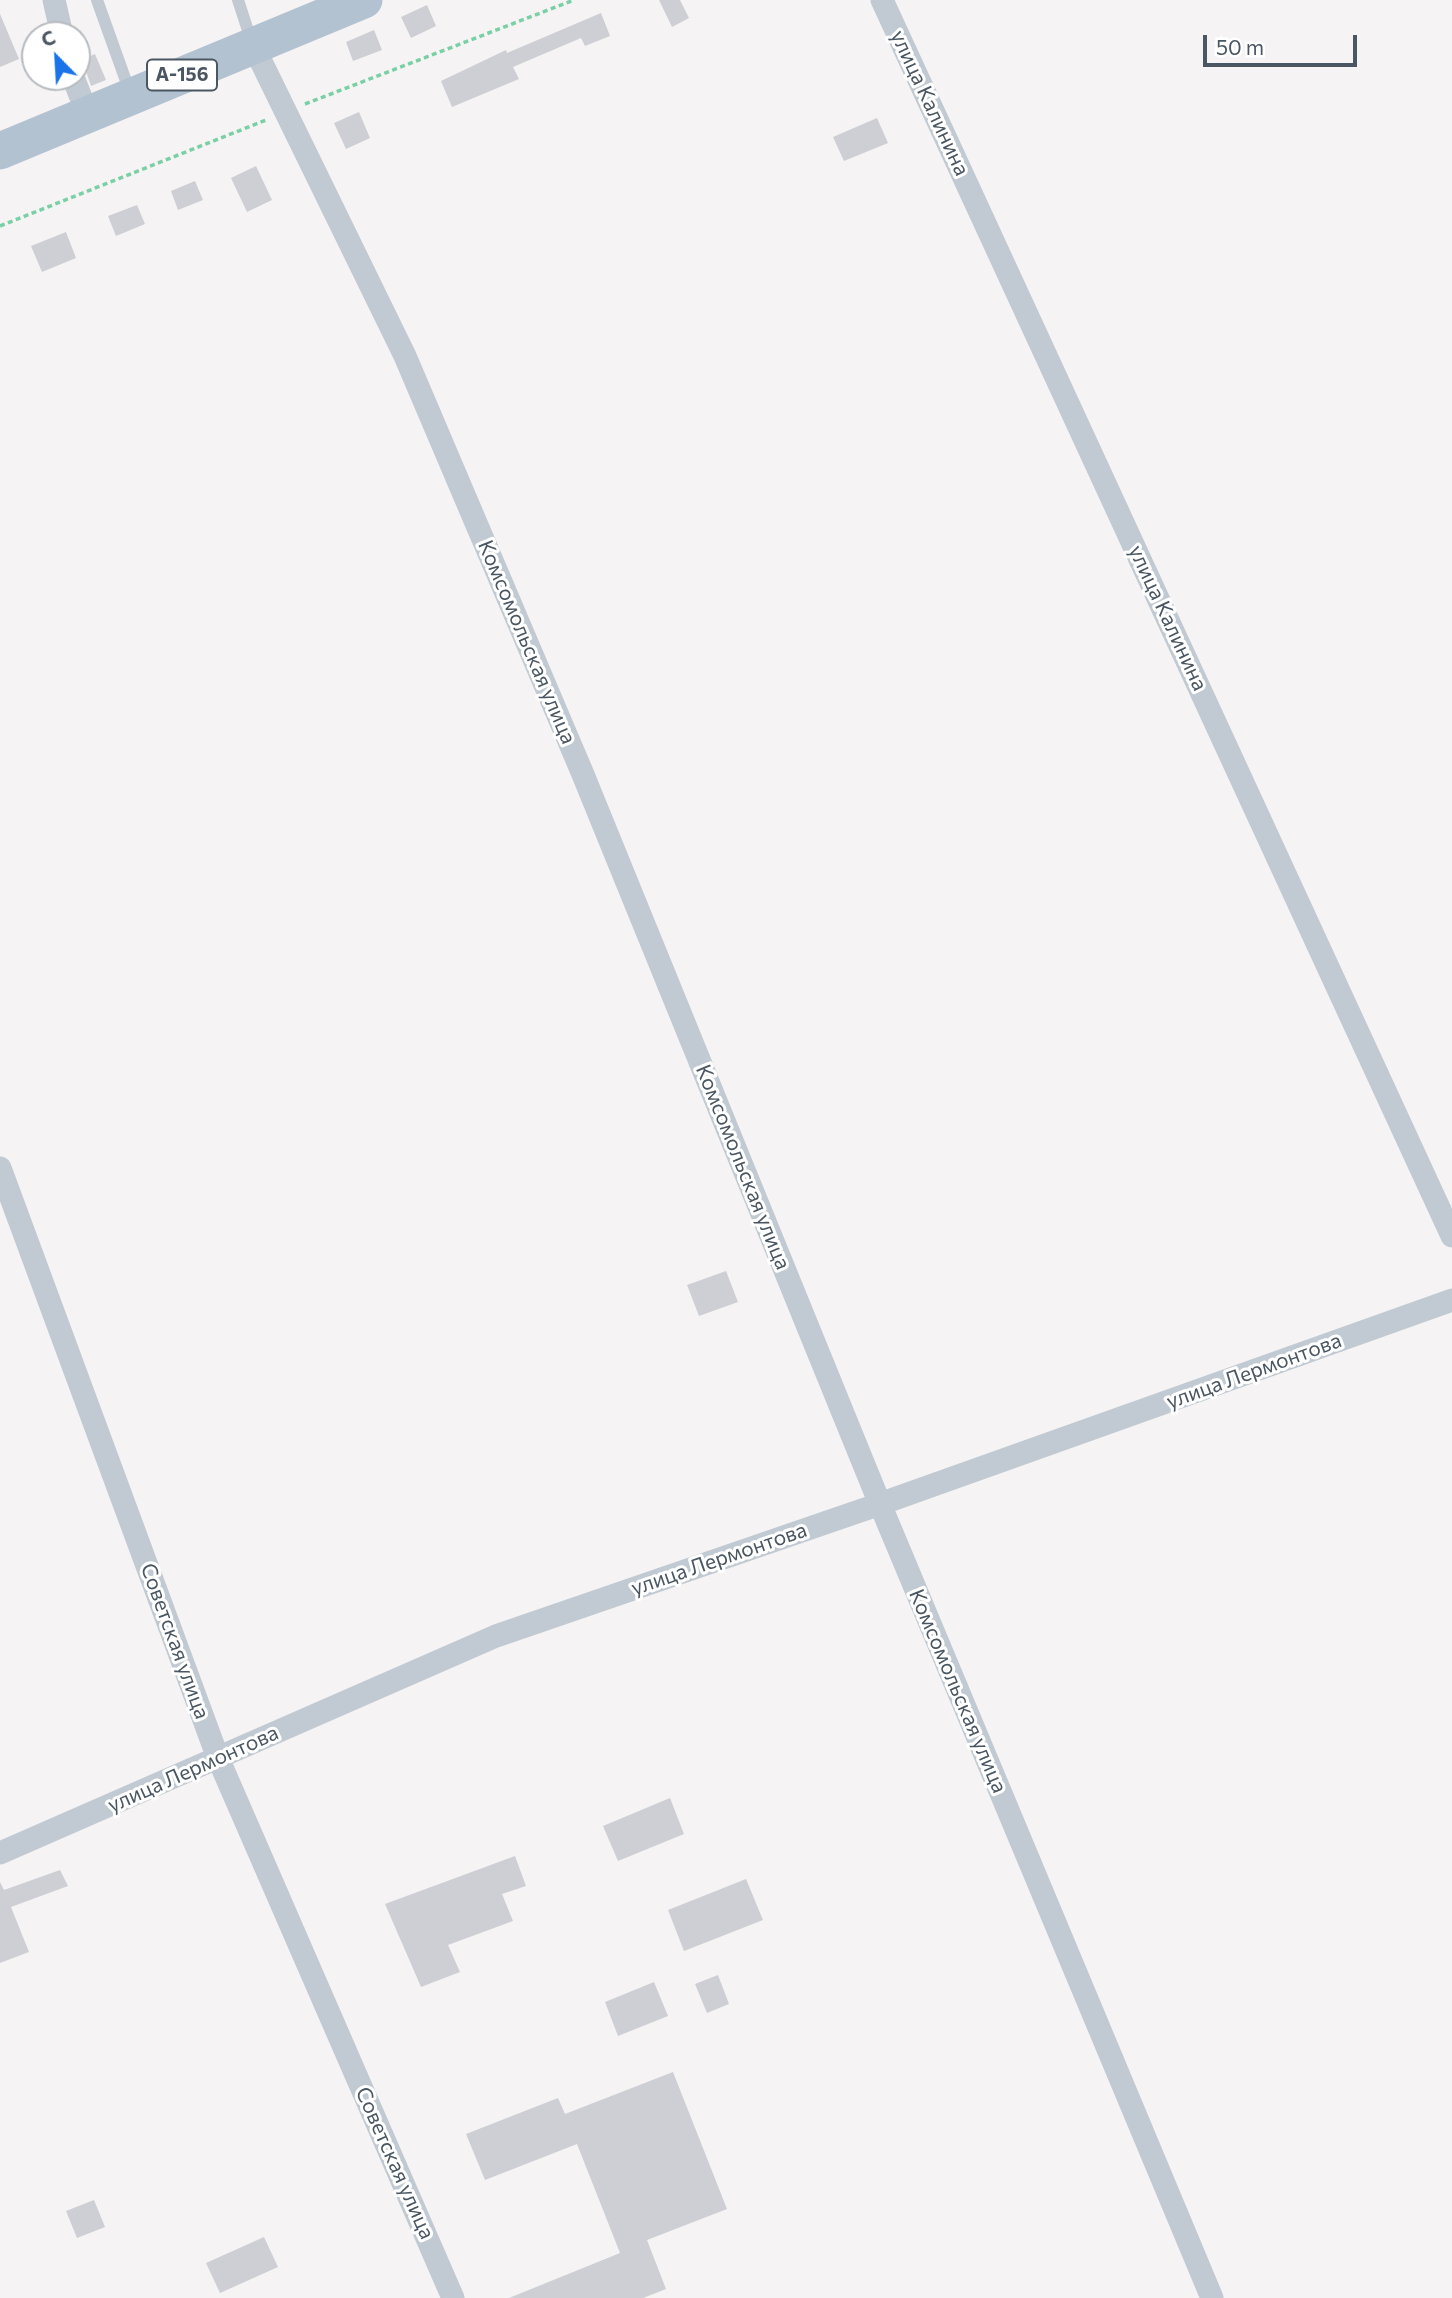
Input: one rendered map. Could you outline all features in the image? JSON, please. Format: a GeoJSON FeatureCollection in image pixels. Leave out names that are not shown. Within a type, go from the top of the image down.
{"type":"FeatureCollection","features":[{"type":"Feature","properties":{"kind":"main road","name":"А-156"},"geometry":{"type":"LineString","coordinates":[[0,150],[364,0]]}},
{"type":"Feature","properties":{"kind":"street"},"geometry":{"type":"LineString","coordinates":[[54,0],[59,21]]}},
{"type":"Feature","properties":{"kind":"street","name":"улица Калинина"},"geometry":{"type":"LineString","coordinates":[[882,0],[1452,1236]]}},
{"type":"Feature","properties":{"kind":"street","name":"Комсомольская улица"},"geometry":{"type":"LineString","coordinates":[[253,45],[405,356],[582,772],[880,1504],[1212,2298]]}},
{"type":"Feature","properties":{"kind":"street"},"geometry":{"type":"LineString","coordinates":[[78,91],[87,113]]}},
{"type":"Feature","properties":{"kind":"street","name":"Советская улица"},"geometry":{"type":"LineString","coordinates":[[0,1168],[218,1758],[453,2298]]}},
{"type":"Feature","properties":{"kind":"street","name":"улица Лермонтова"},"geometry":{"type":"LineString","coordinates":[[0,1853],[496,1636],[880,1504],[1452,1300]]}},
{"type":"Feature","properties":{"kind":"lane"},"geometry":{"type":"LineString","coordinates":[[97,0],[132,95]]}},
{"type":"Feature","properties":{"kind":"lane"},"geometry":{"type":"LineString","coordinates":[[239,0],[253,45]]}},
{"type":"Feature","properties":{"kind":"building"},"geometry":{"type":"Polygon","coordinates":[[[659,0],[680,0],[689,18],[672,27],[659,0]]]}},
{"type":"Feature","properties":{"kind":"building"},"geometry":{"type":"Polygon","coordinates":[[[427,5],[436,26],[411,38],[401,17],[427,5]]]}},
{"type":"Feature","properties":{"kind":"building"},"geometry":{"type":"Polygon","coordinates":[[[601,13],[610,36],[585,46],[581,38],[513,67],[519,79],[452,107],[441,81],[506,50],[507,53],[601,13]]]}},
{"type":"Feature","properties":{"kind":"building"},"geometry":{"type":"Polygon","coordinates":[[[0,14],[19,59],[0,67],[0,14]]]}},
{"type":"Feature","properties":{"kind":"building"},"geometry":{"type":"Polygon","coordinates":[[[374,30],[382,50],[353,61],[346,42],[374,30]]]}},
{"type":"Feature","properties":{"kind":"building"},"geometry":{"type":"Polygon","coordinates":[[[95,54],[106,80],[91,86],[91,56],[95,54]]]}},
{"type":"Feature","properties":{"kind":"building"},"geometry":{"type":"Polygon","coordinates":[[[359,112],[370,138],[346,149],[334,123],[359,112]]]}},
{"type":"Feature","properties":{"kind":"building"},"geometry":{"type":"Polygon","coordinates":[[[877,118],[888,143],[844,161],[833,137],[877,118]]]}},
{"type":"Feature","properties":{"kind":"building"},"geometry":{"type":"Polygon","coordinates":[[[256,166],[272,200],[247,212],[231,178],[256,166]]]}},
{"type":"Feature","properties":{"kind":"building"},"geometry":{"type":"Polygon","coordinates":[[[195,181],[203,200],[178,210],[171,191],[195,181]]]}},
{"type":"Feature","properties":{"kind":"building"},"geometry":{"type":"Polygon","coordinates":[[[137,205],[145,224],[116,236],[108,216],[137,205]]]}},
{"type":"Feature","properties":{"kind":"building"},"geometry":{"type":"Polygon","coordinates":[[[66,232],[76,258],[42,272],[31,246],[66,232]]]}},
{"type":"Feature","properties":{"kind":"building"},"geometry":{"type":"Polygon","coordinates":[[[726,1271],[738,1302],[699,1316],[687,1285],[726,1271]]]}},
{"type":"Feature","properties":{"kind":"building"},"geometry":{"type":"Polygon","coordinates":[[[670,1798],[684,1834],[618,1861],[603,1826],[670,1798]]]}},
{"type":"Feature","properties":{"kind":"building"},"geometry":{"type":"Polygon","coordinates":[[[515,1856],[526,1886],[502,1894],[513,1921],[448,1945],[460,1972],[421,1987],[385,1904],[515,1856]]]}},
{"type":"Feature","properties":{"kind":"building"},"geometry":{"type":"Polygon","coordinates":[[[60,1870],[68,1886],[11,1907],[29,1952],[0,1963],[0,1882],[4,1890],[60,1870]]]}},
{"type":"Feature","properties":{"kind":"building"},"geometry":{"type":"Polygon","coordinates":[[[746,1879],[763,1920],[684,1951],[668,1910],[746,1879]]]}},
{"type":"Feature","properties":{"kind":"building"},"geometry":{"type":"Polygon","coordinates":[[[718,1975],[729,2004],[707,2013],[695,1984],[718,1975]]]}},
{"type":"Feature","properties":{"kind":"building"},"geometry":{"type":"Polygon","coordinates":[[[654,1982],[668,2016],[618,2036],[605,2002],[654,1982]]]}},
{"type":"Feature","properties":{"kind":"building"},"geometry":{"type":"Polygon","coordinates":[[[673,2072],[727,2209],[647,2240],[666,2289],[643,2298],[509,2298],[620,2253],[577,2144],[485,2180],[466,2134],[558,2098],[565,2114],[673,2072]]]}},
{"type":"Feature","properties":{"kind":"building"},"geometry":{"type":"Polygon","coordinates":[[[94,2200],[105,2227],[77,2238],[66,2211],[94,2200]]]}},
{"type":"Feature","properties":{"kind":"building"},"geometry":{"type":"Polygon","coordinates":[[[264,2237],[278,2267],[220,2293],[206,2263],[264,2237]]]}}]}
